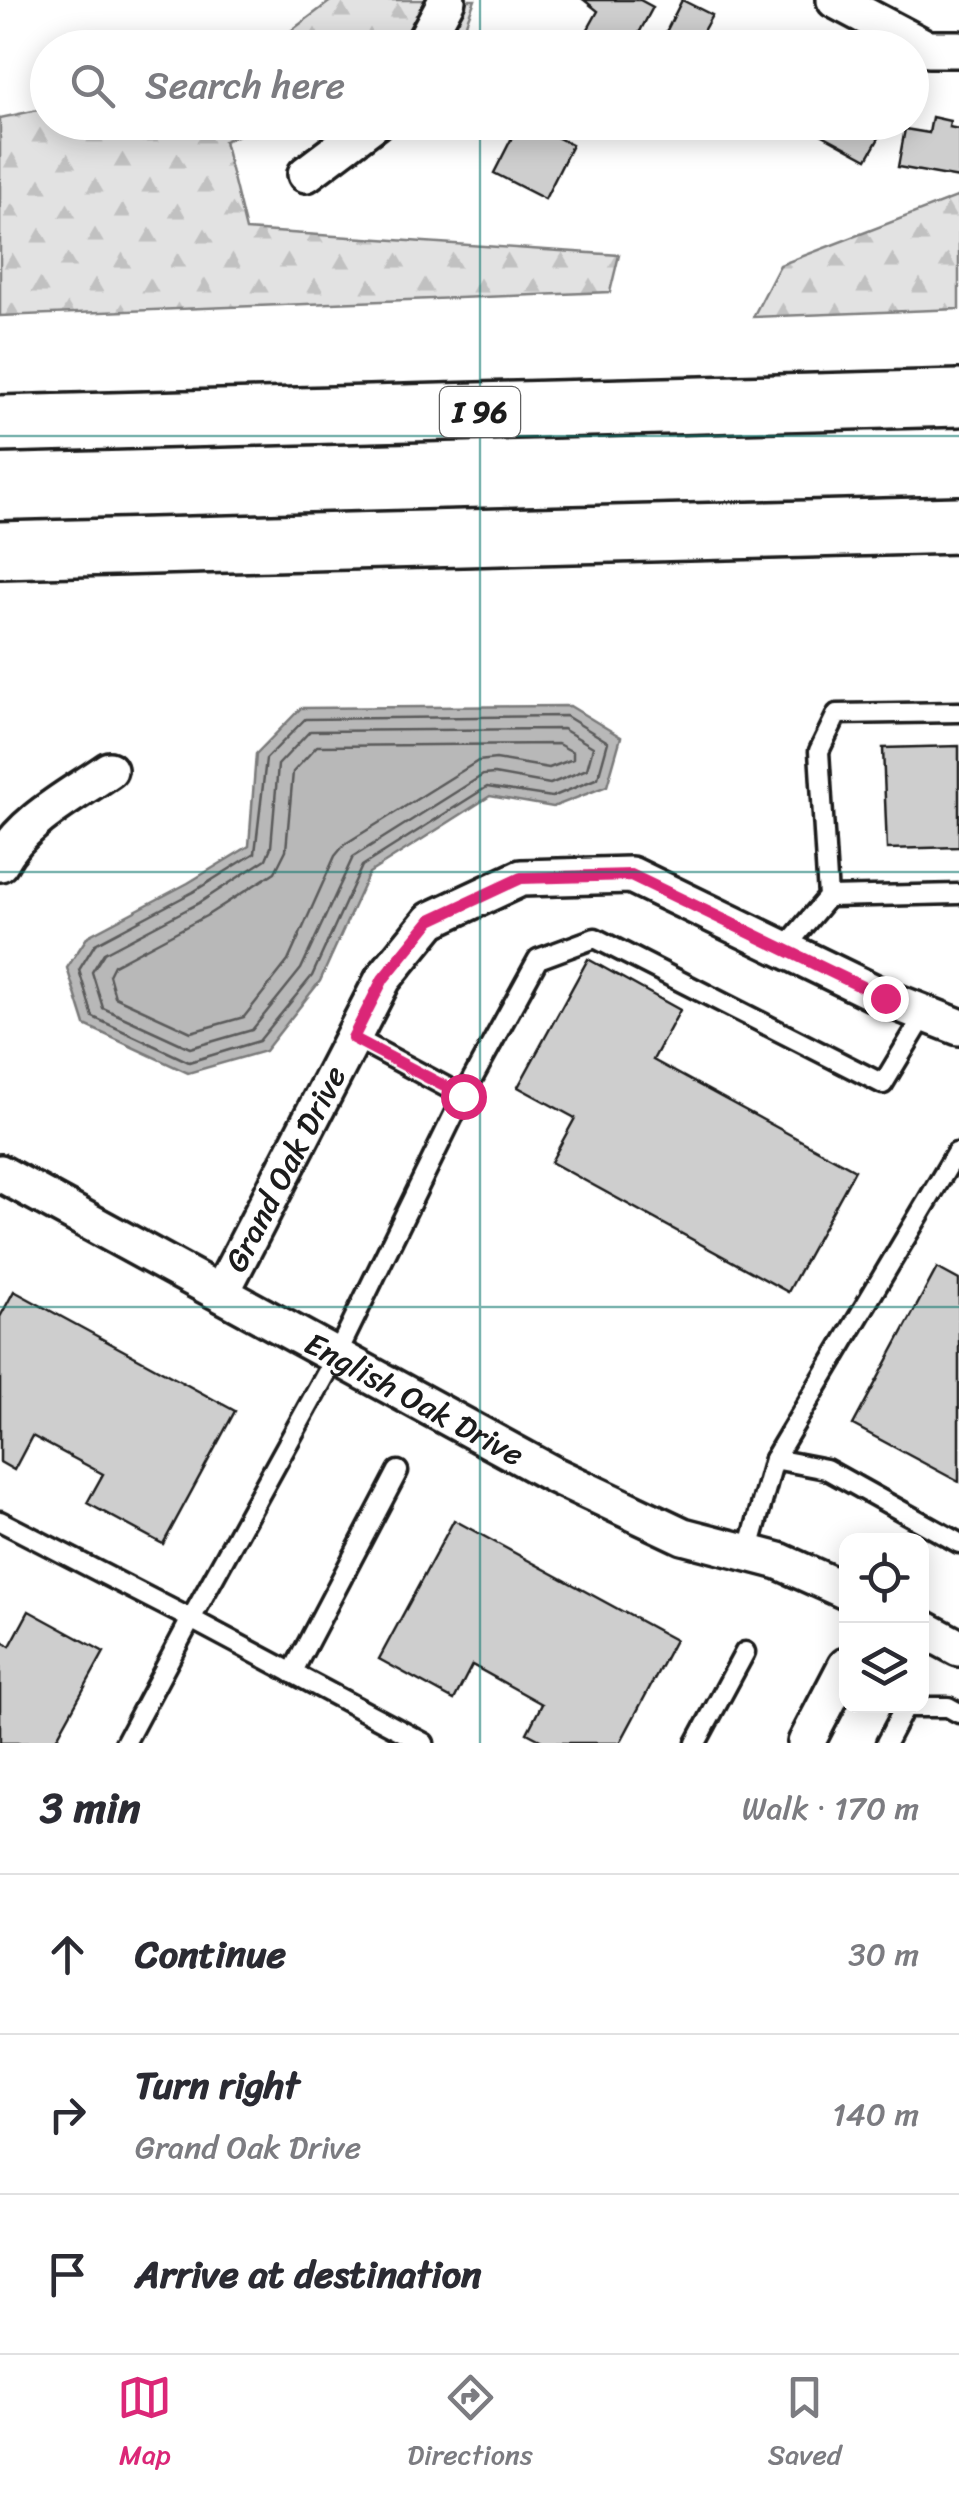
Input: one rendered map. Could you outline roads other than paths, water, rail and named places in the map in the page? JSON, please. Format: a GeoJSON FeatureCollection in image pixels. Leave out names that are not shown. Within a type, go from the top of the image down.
{"type":"FeatureCollection","features":[{"type":"Feature","properties":{"kind":"highway","name":"I 96"},"geometry":{"type":"LineString","coordinates":[[0,424],[959,398]]}},
{"type":"Feature","properties":{"kind":"highway"},"geometry":{"type":"LineString","coordinates":[[0,550],[959,524]]}},
{"type":"Feature","properties":{"kind":"street"},"geometry":{"type":"LineString","coordinates":[[431,30],[447,0]]}},
{"type":"Feature","properties":{"kind":"street"},"geometry":{"type":"LineString","coordinates":[[835,0],[892,30]]}},
{"type":"Feature","properties":{"kind":"street"},"geometry":{"type":"LineString","coordinates":[[929,49],[959,48]]}},
{"type":"Feature","properties":{"kind":"street"},"geometry":{"type":"LineString","coordinates":[[306,174],[351,140]]}},
{"type":"Feature","properties":{"kind":"street"},"geometry":{"type":"LineString","coordinates":[[0,863],[9,845],[30,825],[109,770]]}},
{"type":"Feature","properties":{"kind":"street","name":"Grand Oak Drive"},"geometry":{"type":"LineString","coordinates":[[220,1294],[383,979],[431,920],[521,878],[631,875],[885,998],[959,1027]]}},
{"type":"Feature","properties":{"kind":"street","name":"English Oak Drive"},"geometry":{"type":"LineString","coordinates":[[0,1173],[554,1475],[684,1536],[779,1561],[839,1589]]}},
{"type":"Feature","properties":{"kind":"street"},"geometry":{"type":"LineString","coordinates":[[929,1632],[959,1648]]}},
{"type":"Feature","properties":{"kind":"street"},"geometry":{"type":"LineString","coordinates":[[806,1743],[839,1679]]}},
{"type":"Feature","properties":{"kind":"lane"},"geometry":{"type":"LineString","coordinates":[[784,949],[828,898],[819,750],[836,714],[959,712]]}},
{"type":"Feature","properties":{"kind":"lane"},"geometry":{"type":"LineString","coordinates":[[828,898],[959,894]]}},
{"type":"Feature","properties":{"kind":"lane"},"geometry":{"type":"LineString","coordinates":[[125,1743],[336,1356],[463,1096],[538,958],[595,938],[883,1084],[925,1014]]}},
{"type":"Feature","properties":{"kind":"lane"},"geometry":{"type":"LineString","coordinates":[[353,1038],[463,1096]]}},
{"type":"Feature","properties":{"kind":"lane"},"geometry":{"type":"LineString","coordinates":[[748,1553],[774,1459],[956,1152],[959,1154]]}},
{"type":"Feature","properties":{"kind":"lane"},"geometry":{"type":"LineString","coordinates":[[774,1459],[826,1469],[959,1543]]}},
{"type":"Feature","properties":{"kind":"lane"},"geometry":{"type":"LineString","coordinates":[[292,1673],[398,1471]]}},
{"type":"Feature","properties":{"kind":"lane"},"geometry":{"type":"LineString","coordinates":[[0,1521],[424,1743]]}},
{"type":"Feature","properties":{"kind":"lane"},"geometry":{"type":"LineString","coordinates":[[696,1743],[745,1652]]}},
{"type":"Feature","properties":{"kind":"lane"},"geometry":{"type":"LineString","coordinates":[[886,1743],[905,1706],[948,1707],[959,1713]]}},
{"type":"Feature","properties":{"kind":"water"},"geometry":{"type":"Polygon","coordinates":[[[570,706],[621,737],[607,786],[553,807],[490,796],[369,873],[320,981],[265,1051],[188,1073],[85,1025],[67,968],[88,936],[249,846],[256,754],[301,708],[570,706]]]}}]}
